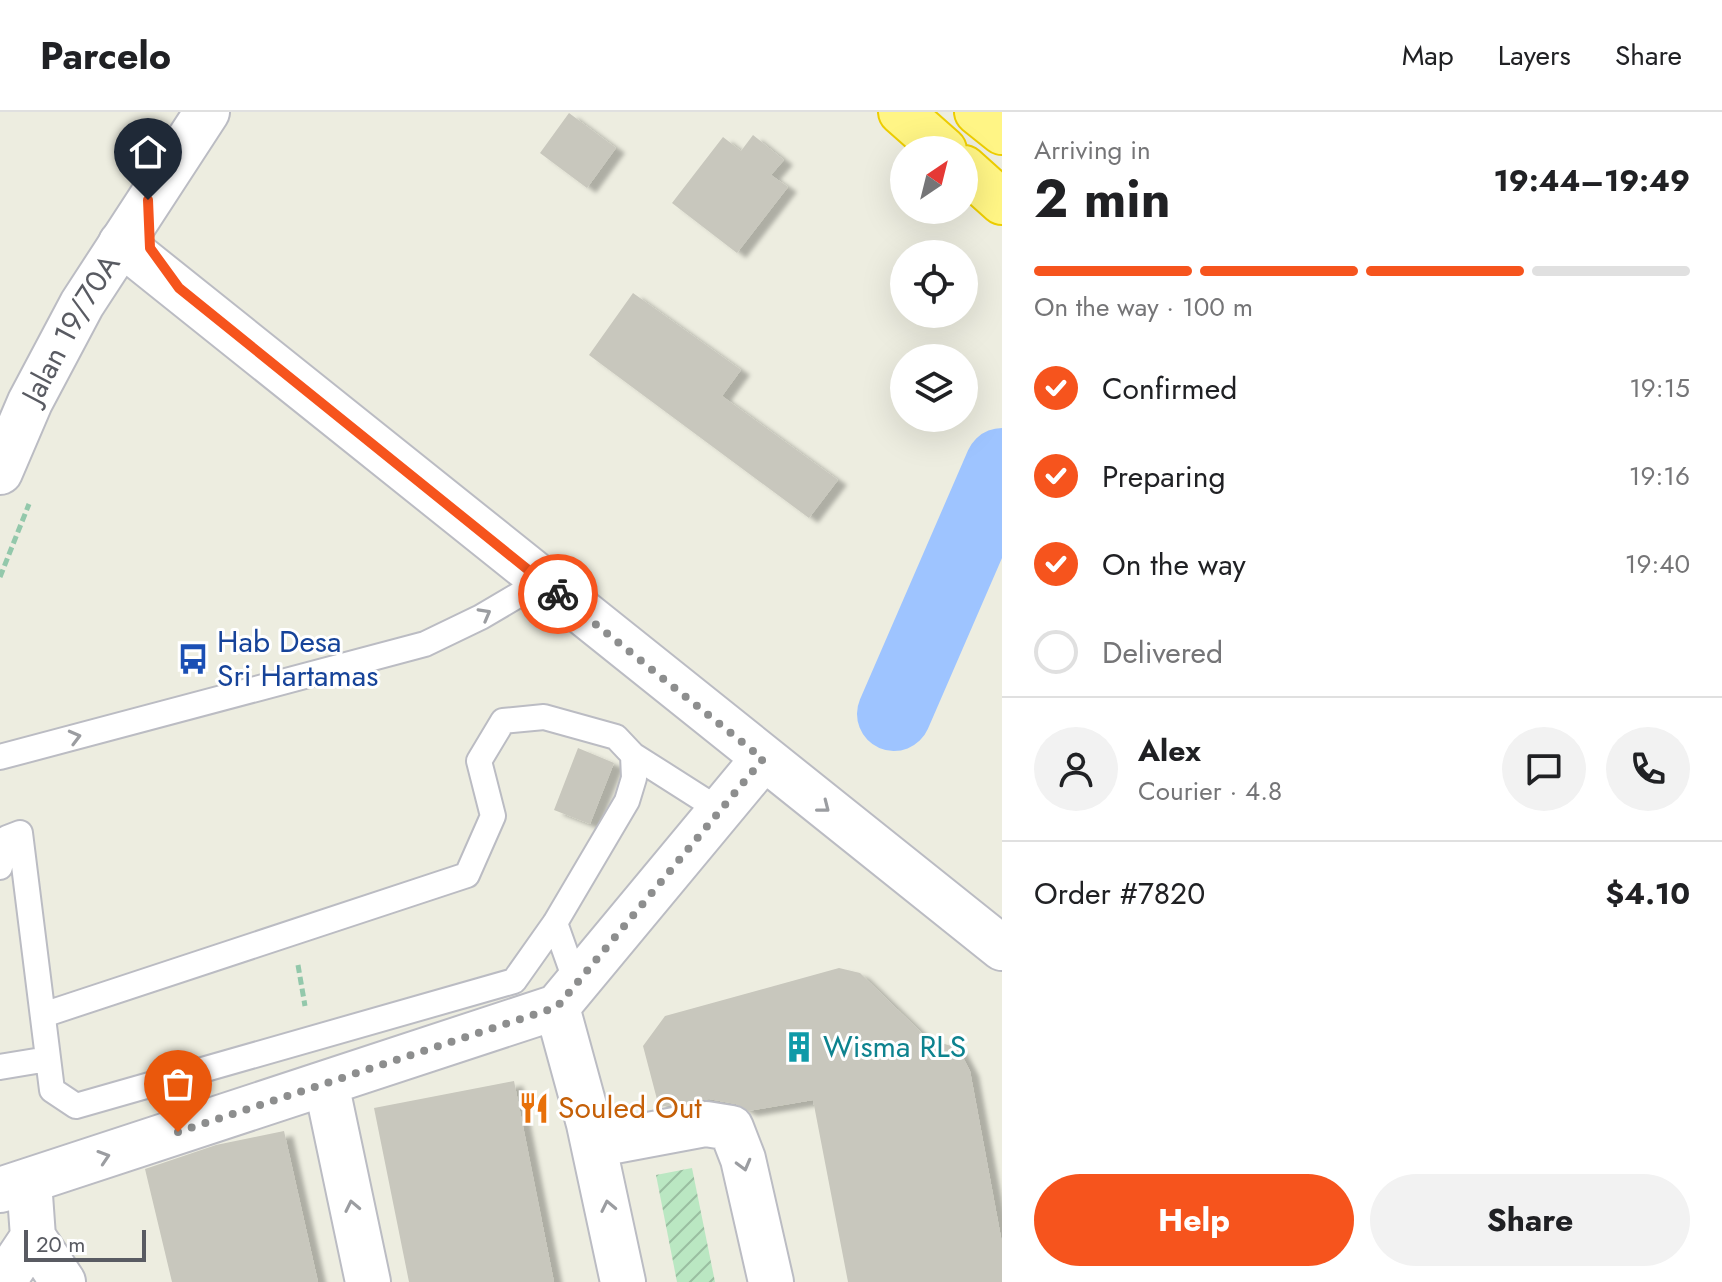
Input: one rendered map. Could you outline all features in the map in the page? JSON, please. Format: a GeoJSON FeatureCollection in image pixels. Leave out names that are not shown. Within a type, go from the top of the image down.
{"type":"FeatureCollection","features":[{"type":"Feature","properties":{"kind":"highway"},"geometry":{"type":"LineString","coordinates":[[901,112],[928,136]]}},
{"type":"Feature","properties":{"kind":"highway"},"geometry":{"type":"LineString","coordinates":[[977,112],[1002,132]]}},
{"type":"Feature","properties":{"kind":"highway"},"geometry":{"type":"LineString","coordinates":[[978,181],[1002,202]]}},
{"type":"Feature","properties":{"kind":"street","name":"Jalan 19/70A"},"geometry":{"type":"LineString","coordinates":[[0,472],[30,402],[82,304],[207,112]]}},
{"type":"Feature","properties":{"kind":"street"},"geometry":{"type":"LineString","coordinates":[[148,200],[150,248],[179,288]]}},
{"type":"Feature","properties":{"kind":"street"},"geometry":{"type":"LineString","coordinates":[[121,243],[1002,948]]}},
{"type":"Feature","properties":{"kind":"street"},"geometry":{"type":"LineString","coordinates":[[63,1282],[33,1237],[15,1186],[326,1083],[567,996],[763,759]]}},
{"type":"Feature","properties":{"kind":"street"},"geometry":{"type":"LineString","coordinates":[[567,996],[589,1124],[623,1282]]}},
{"type":"Feature","properties":{"kind":"street"},"geometry":{"type":"LineString","coordinates":[[326,1083],[368,1282]]}},
{"type":"Feature","properties":{"kind":"street"},"geometry":{"type":"LineString","coordinates":[[589,1124],[610,1142],[706,1124],[731,1128],[743,1159],[771,1282]]}},
{"type":"Feature","properties":{"kind":"street"},"geometry":{"type":"LineString","coordinates":[[3,1282],[33,1237]]}},
{"type":"Feature","properties":{"kind":"lane"},"geometry":{"type":"LineString","coordinates":[[0,757],[425,644],[481,617],[542,581]]}},
{"type":"Feature","properties":{"kind":"lane"},"geometry":{"type":"LineString","coordinates":[[43,1015],[467,875],[493,816],[479,761],[503,721],[544,717],[616,737],[633,755],[721,811]]}},
{"type":"Feature","properties":{"kind":"lane"},"geometry":{"type":"LineString","coordinates":[[0,867],[7,838],[20,833],[52,1090],[76,1106],[514,981],[555,923],[627,801],[634,778],[633,755]]}},
{"type":"Feature","properties":{"kind":"lane"},"geometry":{"type":"LineString","coordinates":[[555,923],[567,996]]}},
{"type":"Feature","properties":{"kind":"lane"},"geometry":{"type":"LineString","coordinates":[[311,1039],[326,1083]]}},
{"type":"Feature","properties":{"kind":"lane"},"geometry":{"type":"LineString","coordinates":[[0,1067],[48,1059]]}},
{"type":"Feature","properties":{"kind":"path"},"geometry":{"type":"LineString","coordinates":[[300,974],[306,1010]]}},
{"type":"Feature","properties":{"kind":"green space"},"geometry":{"type":"Polygon","coordinates":[[[692,1168],[715,1282],[677,1282],[656,1175],[692,1168]]]}},
{"type":"Feature","properties":{"kind":"building"},"geometry":{"type":"Polygon","coordinates":[[[569,113],[616,148],[587,188],[540,153],[569,113]]]}},
{"type":"Feature","properties":{"kind":"building"},"geometry":{"type":"Polygon","coordinates":[[[753,135],[784,160],[771,175],[788,187],[737,253],[672,203],[723,137],[741,151],[753,135]]]}},
{"type":"Feature","properties":{"kind":"building"},"geometry":{"type":"Polygon","coordinates":[[[633,293],[741,370],[722,396],[838,480],[809,518],[589,355],[633,293]]]}},
{"type":"Feature","properties":{"kind":"building"},"geometry":{"type":"Polygon","coordinates":[[[578,748],[614,763],[590,824],[554,810],[578,748]]]}},
{"type":"Feature","properties":{"kind":"building"},"geometry":{"type":"Polygon","coordinates":[[[839,968],[860,973],[928,1039],[958,1048],[970,1071],[1002,1243],[1002,1282],[848,1282],[813,1100],[748,1111],[736,1104],[709,1099],[659,1107],[643,1046],[665,1016],[839,968]]]}},
{"type":"Feature","properties":{"kind":"building"},"geometry":{"type":"Polygon","coordinates":[[[514,1081],[554,1282],[409,1282],[374,1108],[514,1081]]]}},
{"type":"Feature","properties":{"kind":"building"},"geometry":{"type":"Polygon","coordinates":[[[284,1131],[318,1282],[172,1282],[145,1169],[216,1145],[284,1131]]]}},
{"type":"Feature","properties":{"kind":"waterway"},"geometry":{"type":"LineString","coordinates":[[894,714],[1002,465]]}},
{"type":"Feature","properties":{"kind":"way so far"},"geometry":{"type":"LineString","coordinates":[[178,1132],[557,1007],[763,759],[558,594]]}},
{"type":"Feature","properties":{"kind":"place","name":"Hab Desa Sri Hartamas"},"geometry":{"type":"Point","coordinates":[193,659]}},
{"type":"Feature","properties":{"kind":"place","name":"Wisma RLS"},"geometry":{"type":"Point","coordinates":[799,1047]}},
{"type":"Feature","properties":{"kind":"place","name":"Souled Out"},"geometry":{"type":"Point","coordinates":[534,1108]}},
{"type":"Feature","properties":{"kind":"route"},"geometry":{"type":"LineString","coordinates":[[148,200],[150,248],[179,288],[558,594]]}}]}
